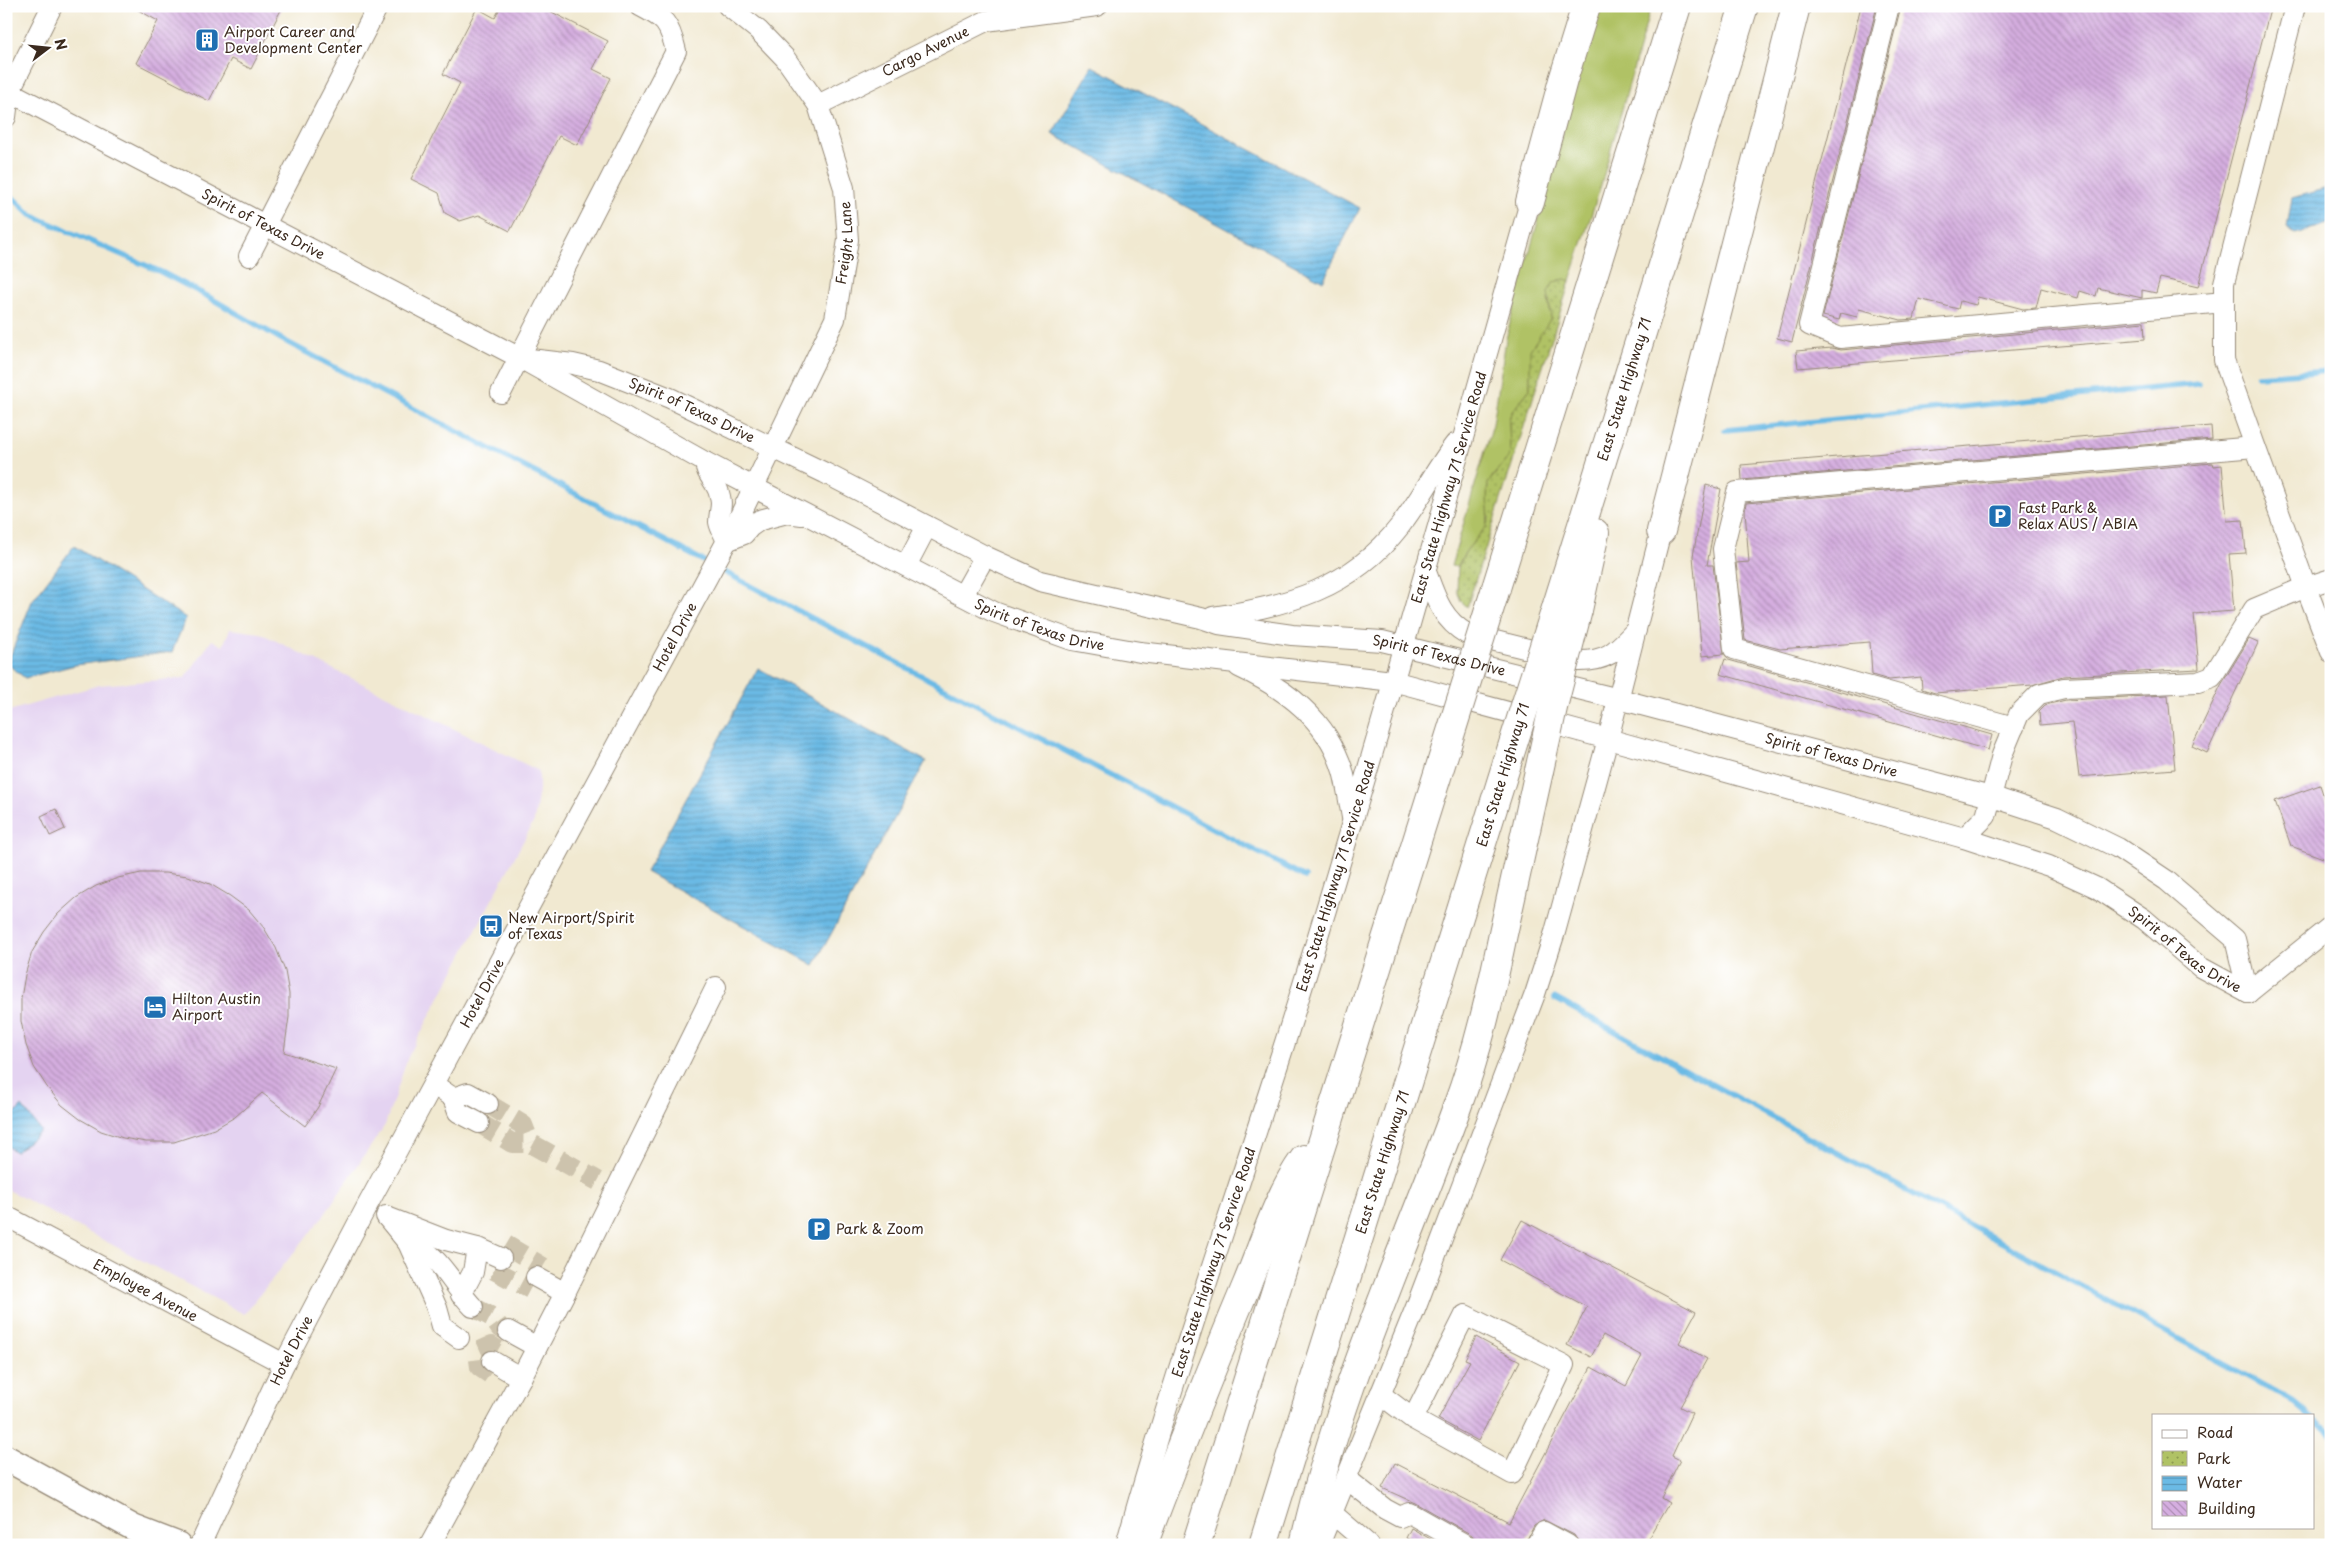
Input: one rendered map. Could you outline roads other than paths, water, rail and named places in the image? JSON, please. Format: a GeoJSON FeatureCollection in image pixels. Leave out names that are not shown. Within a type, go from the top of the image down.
{"type":"FeatureCollection","features":[{"type":"Feature","properties":{"kind":"highway"},"geometry":{"type":"LineString","coordinates":[[1530,202],[1563,80],[1586,6]]}},
{"type":"Feature","properties":{"kind":"highway"},"geometry":{"type":"LineString","coordinates":[[1196,1545],[1676,6]]}},
{"type":"Feature","properties":{"kind":"highway","name":"East State Highway 71"},"geometry":{"type":"LineString","coordinates":[[1263,1545],[1507,763],[1568,608],[1590,558],[1617,411],[1744,6]]}},
{"type":"Feature","properties":{"kind":"highway"},"geometry":{"type":"LineString","coordinates":[[1661,531],[1796,6]]}},
{"type":"Feature","properties":{"kind":"highway"},"geometry":{"type":"LineString","coordinates":[[1304,1545],[1323,1472],[1361,1360],[1458,1106],[1474,1055],[1492,985],[1539,771],[1568,608]]}},
{"type":"Feature","properties":{"kind":"highway"},"geometry":{"type":"LineString","coordinates":[[1143,1545],[1185,1434],[1281,1202],[1296,1170],[1325,1130]]}},
{"type":"Feature","properties":{"kind":"highway"},"geometry":{"type":"LineString","coordinates":[[1213,1545],[1239,1408]]}},
{"type":"Feature","properties":{"kind":"main road"},"geometry":{"type":"LineString","coordinates":[[6,1458],[134,1528],[178,1545]]}},
{"type":"Feature","properties":{"kind":"street"},"geometry":{"type":"LineString","coordinates":[[6,117],[7,92],[52,6]]}},
{"type":"Feature","properties":{"kind":"street"},"geometry":{"type":"LineString","coordinates":[[249,256],[378,6]]}},
{"type":"Feature","properties":{"kind":"street"},"geometry":{"type":"LineString","coordinates":[[501,393],[676,51],[672,32],[662,18],[640,6]]}},
{"type":"Feature","properties":{"kind":"street","name":"Freight Lane"},"geometry":{"type":"LineString","coordinates":[[728,6],[758,30],[785,58],[818,105],[844,188],[848,240],[835,319],[789,417],[772,447]]}},
{"type":"Feature","properties":{"kind":"street","name":"Cargo Avenue"},"geometry":{"type":"LineString","coordinates":[[818,105],[986,21],[1097,6]]}},
{"type":"Feature","properties":{"kind":"street"},"geometry":{"type":"LineString","coordinates":[[1889,6],[1809,325],[1840,338],[2224,302]]}},
{"type":"Feature","properties":{"kind":"street"},"geometry":{"type":"LineString","coordinates":[[2295,6],[2224,283],[2224,360],[2331,652]]}},
{"type":"Feature","properties":{"kind":"street","name":"Spirit of Texas Drive"},"geometry":{"type":"LineString","coordinates":[[7,92],[520,358],[705,462],[994,612],[1072,640],[1140,652],[1224,660],[1393,681],[1608,738],[1964,838],[2049,866],[2097,888],[2144,919],[2200,967],[2248,993]]}},
{"type":"Feature","properties":{"kind":"street","name":"East State Highway 71 Service Road"},"geometry":{"type":"LineString","coordinates":[[1126,1545],[1153,1448],[1265,1107],[1353,819],[1530,202]]}},
{"type":"Feature","properties":{"kind":"street","name":"Spirit of Texas Drive"},"geometry":{"type":"LineString","coordinates":[[520,358],[573,364],[598,370],[670,398],[772,447],[986,556],[1040,581],[1220,624],[1292,634],[1363,639],[1402,646],[1619,698],[1990,797],[2057,818],[2118,848],[2166,880],[2235,939],[2248,993]]}},
{"type":"Feature","properties":{"kind":"street"},"geometry":{"type":"LineString","coordinates":[[1201,618],[1244,612],[1295,601],[1344,576],[1386,542],[1400,526],[1464,433]]}},
{"type":"Feature","properties":{"kind":"street","name":"Hotel Drive"},"geometry":{"type":"LineString","coordinates":[[200,1545],[284,1364],[367,1206],[724,547],[772,447]]}},
{"type":"Feature","properties":{"kind":"street"},"geometry":{"type":"LineString","coordinates":[[2014,727],[1734,649],[1723,549],[1737,492],[2255,447]]}},
{"type":"Feature","properties":{"kind":"street"},"geometry":{"type":"LineString","coordinates":[[705,462],[705,468],[714,479],[719,492],[722,506],[719,523],[724,547],[744,534],[760,520],[788,513],[807,515]]}},
{"type":"Feature","properties":{"kind":"street"},"geometry":{"type":"LineString","coordinates":[[906,566],[927,526]]}},
{"type":"Feature","properties":{"kind":"street"},"geometry":{"type":"LineString","coordinates":[[1319,1545],[1334,1514],[1416,1307],[1530,1010],[1555,932],[1619,698],[1661,531]]}},
{"type":"Feature","properties":{"kind":"street"},"geometry":{"type":"LineString","coordinates":[[963,596],[986,556]]}},
{"type":"Feature","properties":{"kind":"street"},"geometry":{"type":"LineString","coordinates":[[1425,569],[1434,594],[1444,613],[1454,626],[1468,634],[1576,661],[1591,662],[1608,657],[1636,630]]}},
{"type":"Feature","properties":{"kind":"street"},"geometry":{"type":"LineString","coordinates":[[1964,838],[1986,816],[2002,755],[2019,714],[2039,694],[2064,688],[2198,682],[2212,677],[2254,609],[2331,579]]}},
{"type":"Feature","properties":{"kind":"street"},"geometry":{"type":"LineString","coordinates":[[1224,660],[1278,687],[1299,703],[1316,720],[1329,739],[1342,771],[1353,819]]}},
{"type":"Feature","properties":{"kind":"street"},"geometry":{"type":"LineString","coordinates":[[2248,993],[2326,937]]}},
{"type":"Feature","properties":{"kind":"street"},"geometry":{"type":"LineString","coordinates":[[430,1545],[540,1341],[606,1186],[716,987]]}},
{"type":"Feature","properties":{"kind":"street"},"geometry":{"type":"LineString","coordinates":[[433,1084],[453,1098],[458,1112],[478,1123]]}},
{"type":"Feature","properties":{"kind":"street"},"geometry":{"type":"LineString","coordinates":[[453,1098],[468,1092],[488,1104]]}},
{"type":"Feature","properties":{"kind":"street"},"geometry":{"type":"LineString","coordinates":[[367,1206],[386,1216],[446,1240],[479,1249],[500,1258]]}},
{"type":"Feature","properties":{"kind":"street","name":"Employee Avenue"},"geometry":{"type":"LineString","coordinates":[[6,1216],[284,1364]]}},
{"type":"Feature","properties":{"kind":"street"},"geometry":{"type":"LineString","coordinates":[[386,1216],[408,1243],[437,1308],[442,1326],[459,1338]]}},
{"type":"Feature","properties":{"kind":"street"},"geometry":{"type":"LineString","coordinates":[[408,1243],[419,1245],[437,1260],[467,1301],[479,1249]]}},
{"type":"Feature","properties":{"kind":"street"},"geometry":{"type":"LineString","coordinates":[[536,1278],[551,1273],[560,1291]]}},
{"type":"Feature","properties":{"kind":"street"},"geometry":{"type":"LineString","coordinates":[[1380,1394],[1413,1419],[1512,1474],[1564,1365],[1464,1315],[1413,1419]]}},
{"type":"Feature","properties":{"kind":"street"},"geometry":{"type":"LineString","coordinates":[[512,1326],[540,1341]]}},
{"type":"Feature","properties":{"kind":"street"},"geometry":{"type":"LineString","coordinates":[[494,1362],[521,1378]]}},
{"type":"Feature","properties":{"kind":"street"},"geometry":{"type":"LineString","coordinates":[[1347,1479],[1385,1509],[1400,1517],[1409,1513],[1466,1545]]}},
{"type":"Feature","properties":{"kind":"street"},"geometry":{"type":"LineString","coordinates":[[1334,1514],[1369,1545]]}},
{"type":"Feature","properties":{"kind":"street"},"geometry":{"type":"LineString","coordinates":[[1536,1545],[1544,1532],[1568,1545]]}},
{"type":"Feature","properties":{"kind":"water"},"geometry":{"type":"Polygon","coordinates":[[[1092,66],[1360,208],[1323,281],[1052,134],[1092,66]]]}},
{"type":"Feature","properties":{"kind":"water"},"geometry":{"type":"Polygon","coordinates":[[[2331,187],[2331,223],[2295,234],[2287,228],[2292,198],[2331,187]]]}},
{"type":"Feature","properties":{"kind":"water"},"geometry":{"type":"Polygon","coordinates":[[[74,546],[186,618],[172,652],[75,665],[25,678],[7,664],[32,601],[74,546]]]}},
{"type":"Feature","properties":{"kind":"water"},"geometry":{"type":"Polygon","coordinates":[[[758,668],[926,761],[814,965],[646,872],[758,668]]]}},
{"type":"Feature","properties":{"kind":"water"},"geometry":{"type":"Polygon","coordinates":[[[22,1106],[41,1131],[16,1152],[6,1146],[6,1115],[15,1113],[22,1106]]]}},
{"type":"Feature","properties":{"kind":"waterway"},"geometry":{"type":"LineString","coordinates":[[6,191],[31,215],[161,272],[281,339],[1305,877]]}},
{"type":"Feature","properties":{"kind":"waterway"},"geometry":{"type":"LineString","coordinates":[[2258,376],[2331,371]]}},
{"type":"Feature","properties":{"kind":"waterway"},"geometry":{"type":"LineString","coordinates":[[1725,430],[2198,384]]}},
{"type":"Feature","properties":{"kind":"waterway"},"geometry":{"type":"LineString","coordinates":[[1554,998],[2294,1402],[2308,1414]]}},
{"type":"Feature","properties":{"kind":"waterway"},"geometry":{"type":"LineString","coordinates":[[2314,1419],[2331,1434]]}},
{"type":"Feature","properties":{"kind":"tunnel"},"geometry":{"type":"LineString","coordinates":[[488,1104],[523,1125],[530,1143]]}},
{"type":"Feature","properties":{"kind":"tunnel"},"geometry":{"type":"LineString","coordinates":[[479,1123],[512,1143],[530,1143],[598,1181]]}},
{"type":"Feature","properties":{"kind":"tunnel"},"geometry":{"type":"LineString","coordinates":[[506,1245],[543,1267]]}},
{"type":"Feature","properties":{"kind":"tunnel"},"geometry":{"type":"LineString","coordinates":[[494,1270],[530,1289]]}},
{"type":"Feature","properties":{"kind":"tunnel"},"geometry":{"type":"LineString","coordinates":[[473,1307],[492,1317],[500,1328],[508,1331]]}},
{"type":"Feature","properties":{"kind":"tunnel"},"geometry":{"type":"LineString","coordinates":[[490,1374],[480,1367],[478,1352],[491,1346],[498,1350]]}},
{"type":"Feature","properties":{"kind":"place","name":"Airport Career and Development Center"},"geometry":{"type":"Point","coordinates":[207,40]}},
{"type":"Feature","properties":{"kind":"place","name":"Fast Park & Relax AUS / ABIA"},"geometry":{"type":"Point","coordinates":[2000,516]}},
{"type":"Feature","properties":{"kind":"place","name":"New Airport/Spirit of Texas"},"geometry":{"type":"Point","coordinates":[491,926]}},
{"type":"Feature","properties":{"kind":"place","name":"Hilton Austin Airport"},"geometry":{"type":"Point","coordinates":[155,1007]}},
{"type":"Feature","properties":{"kind":"place","name":"Park & Zoom"},"geometry":{"type":"Point","coordinates":[819,1229]}}]}
